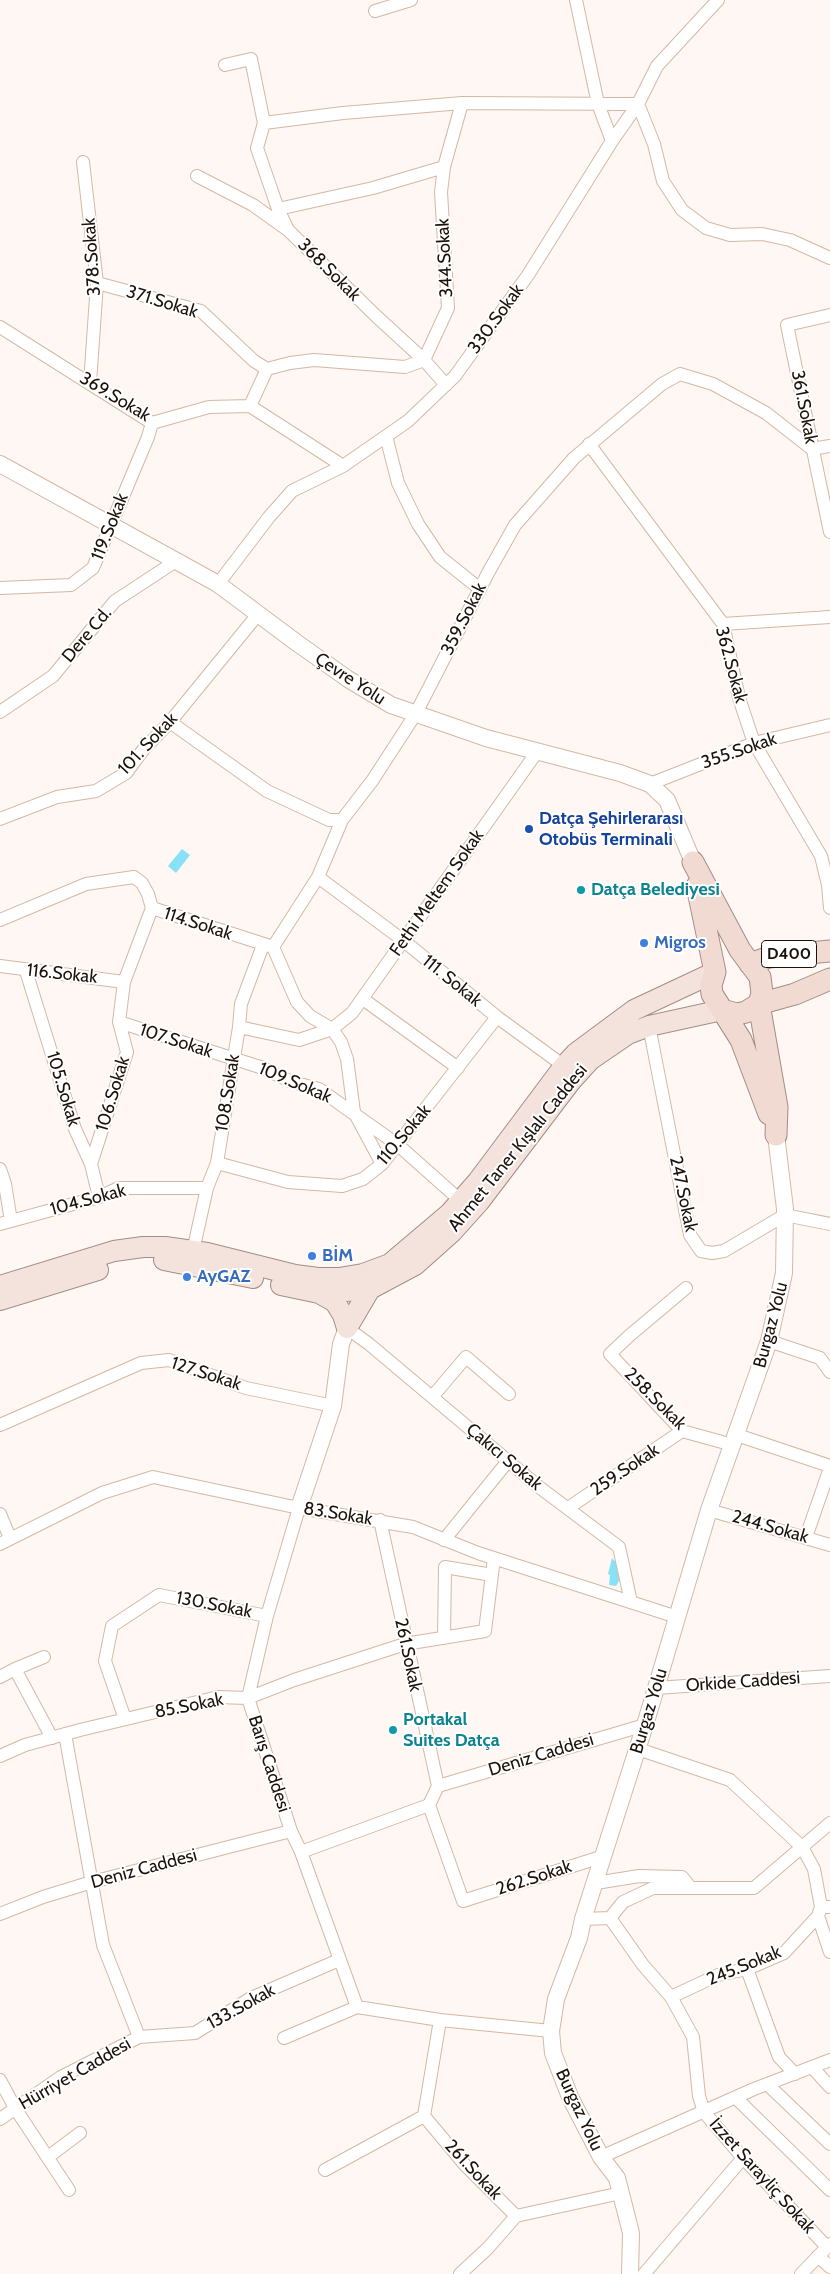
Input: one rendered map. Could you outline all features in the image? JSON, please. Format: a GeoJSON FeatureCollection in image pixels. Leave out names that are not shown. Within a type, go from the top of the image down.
{"type":"FeatureCollection","features":[{"type":"Feature","properties":{"kind":"highway"},"geometry":{"type":"LineString","coordinates":[[692,862],[750,964],[760,977],[762,984],[759,1004],[777,1107],[776,1135]]}},
{"type":"Feature","properties":{"kind":"highway"},"geometry":{"type":"LineString","coordinates":[[692,862],[715,972],[711,985],[712,994],[741,1040],[776,1135]]}},
{"type":"Feature","properties":{"kind":"highway","name":"D400"},"geometry":{"type":"LineString","coordinates":[[715,972],[732,963],[750,964],[769,957],[830,951]]}},
{"type":"Feature","properties":{"kind":"highway","name":"D400"},"geometry":{"type":"LineString","coordinates":[[722,1010],[737,1014],[746,1012],[759,1004],[795,994],[830,979]]}},
{"type":"Feature","properties":{"kind":"main road","name":"Ahmet Taner Kışlalı Caddesi"},"geometry":{"type":"LineString","coordinates":[[0,1286],[128,1248],[164,1247],[193,1251],[295,1275],[338,1278],[363,1274],[390,1264],[449,1214],[461,1201],[564,1066],[600,1034],[634,1010],[715,972]]}},
{"type":"Feature","properties":{"kind":"main road","name":"Ahmet Taner Kışlalı Caddesi"},"geometry":{"type":"LineString","coordinates":[[0,1300],[116,1264],[153,1260],[177,1262],[319,1293],[370,1289],[415,1265],[452,1232],[479,1202],[571,1080],[590,1060],[628,1034],[649,1026],[722,1010]]}},
{"type":"Feature","properties":{"kind":"main road"},"geometry":{"type":"LineString","coordinates":[[347,1328],[370,1289]]}},
{"type":"Feature","properties":{"kind":"main road"},"geometry":{"type":"LineString","coordinates":[[319,1293],[334,1302],[347,1328]]}},
{"type":"Feature","properties":{"kind":"street"},"geometry":{"type":"LineString","coordinates":[[375,11],[411,0]]}},
{"type":"Feature","properties":{"kind":"street"},"geometry":{"type":"LineString","coordinates":[[576,0],[598,104],[612,141]]}},
{"type":"Feature","properties":{"kind":"street","name":"330.Sokak"},"geometry":{"type":"LineString","coordinates":[[218,584],[269,517],[292,491],[343,466],[408,421],[455,376],[528,275],[612,141],[638,104],[657,66],[718,0]]}},
{"type":"Feature","properties":{"kind":"street"},"geometry":{"type":"LineString","coordinates":[[225,65],[251,59],[264,123],[257,148],[278,209],[288,230]]}},
{"type":"Feature","properties":{"kind":"street"},"geometry":{"type":"LineString","coordinates":[[264,123],[343,113],[462,103],[638,104],[654,144],[663,181],[682,210],[706,228],[730,235],[762,234],[790,240],[830,258]]}},
{"type":"Feature","properties":{"kind":"street","name":"344.Sokak"},"geometry":{"type":"LineString","coordinates":[[424,360],[448,308],[442,192],[444,167],[462,103]]}},
{"type":"Feature","properties":{"kind":"street","name":"378.Sokak"},"geometry":{"type":"LineString","coordinates":[[83,162],[97,283],[90,383]]}},
{"type":"Feature","properties":{"kind":"street"},"geometry":{"type":"LineString","coordinates":[[278,209],[373,188],[444,167]]}},
{"type":"Feature","properties":{"kind":"street","name":"368.Sokak"},"geometry":{"type":"LineString","coordinates":[[197,176],[253,205],[288,230],[424,360],[446,385]]}},
{"type":"Feature","properties":{"kind":"street","name":"371.Sokak"},"geometry":{"type":"LineString","coordinates":[[97,283],[201,311],[254,361],[268,369]]}},
{"type":"Feature","properties":{"kind":"street","name":"361.Sokak"},"geometry":{"type":"LineString","coordinates":[[830,314],[788,325],[830,532]]}},
{"type":"Feature","properties":{"kind":"street","name":"369.Sokak"},"geometry":{"type":"LineString","coordinates":[[0,327],[152,423],[209,407],[250,406]]}},
{"type":"Feature","properties":{"kind":"street"},"geometry":{"type":"LineString","coordinates":[[343,466],[250,406],[268,369],[290,363],[314,360],[405,367],[424,360]]}},
{"type":"Feature","properties":{"kind":"street","name":"359.Sokak"},"geometry":{"type":"LineString","coordinates":[[268,946],[318,877],[342,820],[372,781],[415,715],[515,525],[574,458],[589,444],[662,384],[680,374],[713,384],[766,413],[812,449]]}},
{"type":"Feature","properties":{"kind":"street","name":"119.Sokak"},"geometry":{"type":"LineString","coordinates":[[0,588],[71,585],[93,568],[148,437],[152,423]]}},
{"type":"Feature","properties":{"kind":"street"},"geometry":{"type":"LineString","coordinates":[[386,436],[398,483],[418,524],[440,557],[480,589]]}},
{"type":"Feature","properties":{"kind":"street","name":"362.Sokak"},"geometry":{"type":"LineString","coordinates":[[589,444],[723,624],[739,698],[754,743],[821,856],[828,885],[830,908]]}},
{"type":"Feature","properties":{"kind":"street"},"geometry":{"type":"LineString","coordinates":[[812,449],[830,446]]}},
{"type":"Feature","properties":{"kind":"street","name":"Çevre Yolu"},"geometry":{"type":"LineString","coordinates":[[0,464],[218,584],[259,613],[297,644],[348,679],[391,705],[415,715],[486,738],[620,773],[650,784],[667,800],[692,862]]}},
{"type":"Feature","properties":{"kind":"street","name":"Dere Cd."},"geometry":{"type":"LineString","coordinates":[[0,712],[53,676],[115,601],[176,561]]}},
{"type":"Feature","properties":{"kind":"street","name":"101. Sokak"},"geometry":{"type":"LineString","coordinates":[[0,818],[58,797],[96,791],[126,773],[143,750],[170,722],[259,613]]}},
{"type":"Feature","properties":{"kind":"street"},"geometry":{"type":"LineString","coordinates":[[723,624],[830,618]]}},
{"type":"Feature","properties":{"kind":"street"},"geometry":{"type":"LineString","coordinates":[[170,722],[267,791],[330,820],[342,820]]}},
{"type":"Feature","properties":{"kind":"street","name":"355.Sokak"},"geometry":{"type":"LineString","coordinates":[[650,784],[754,743],[830,725]]}},
{"type":"Feature","properties":{"kind":"street","name":"Fethi Meltem Sokak"},"geometry":{"type":"LineString","coordinates":[[332,1029],[352,1013],[363,999],[537,752]]}},
{"type":"Feature","properties":{"kind":"street","name":"114.Sokak"},"geometry":{"type":"LineString","coordinates":[[0,920],[86,884],[134,877],[142,883],[152,908],[268,946]]}},
{"type":"Feature","properties":{"kind":"street","name":"111. Sokak"},"geometry":{"type":"LineString","coordinates":[[318,877],[404,941],[497,1018],[564,1066]]}},
{"type":"Feature","properties":{"kind":"street","name":"106.Sokak"},"geometry":{"type":"LineString","coordinates":[[91,1164],[128,1052],[119,1022],[124,982],[152,908]]}},
{"type":"Feature","properties":{"kind":"street"},"geometry":{"type":"LineString","coordinates":[[268,946],[298,1002],[310,1016],[332,1029]]}},
{"type":"Feature","properties":{"kind":"street","name":"108.Sokak"},"geometry":{"type":"LineString","coordinates":[[193,1251],[207,1188],[217,1163],[242,1004],[268,946]]}},
{"type":"Feature","properties":{"kind":"street","name":"116.Sokak"},"geometry":{"type":"LineString","coordinates":[[0,966],[26,971],[83,975],[124,982]]}},
{"type":"Feature","properties":{"kind":"street","name":"105.Sokak"},"geometry":{"type":"LineString","coordinates":[[26,971],[75,1129],[91,1164],[99,1197]]}},
{"type":"Feature","properties":{"kind":"street"},"geometry":{"type":"LineString","coordinates":[[363,999],[458,1068]]}},
{"type":"Feature","properties":{"kind":"street","name":"110.Sokak"},"geometry":{"type":"LineString","coordinates":[[217,1163],[288,1182],[321,1186],[342,1186],[363,1179],[382,1164],[497,1018]]}},
{"type":"Feature","properties":{"kind":"street","name":"107.Sokak"},"geometry":{"type":"LineString","coordinates":[[119,1022],[233,1059]]}},
{"type":"Feature","properties":{"kind":"street","name":"247.Sokak"},"geometry":{"type":"LineString","coordinates":[[649,1026],[690,1235],[701,1251],[712,1253],[724,1251],[785,1215]]}},
{"type":"Feature","properties":{"kind":"street"},"geometry":{"type":"LineString","coordinates":[[239,1028],[299,1040],[332,1029]]}},
{"type":"Feature","properties":{"kind":"street","name":"109.Sokak"},"geometry":{"type":"LineString","coordinates":[[332,1029],[341,1042],[347,1059],[354,1112],[382,1164]]}},
{"type":"Feature","properties":{"kind":"street","name":"109.Sokak"},"geometry":{"type":"LineString","coordinates":[[233,1059],[263,1068],[292,1082],[319,1089],[398,1144],[461,1201]]}},
{"type":"Feature","properties":{"kind":"street","name":"Burgaz Yolu"},"geometry":{"type":"LineString","coordinates":[[630,2274],[631,2233],[617,2178],[601,2157],[570,2097],[553,2053],[551,2031],[556,1999],[579,1938],[583,1919],[638,1748],[710,1510],[769,1341],[784,1273],[785,1215],[776,1135]]}},
{"type":"Feature","properties":{"kind":"street"},"geometry":{"type":"LineString","coordinates":[[0,1170],[5,1184],[6,1222]]}},
{"type":"Feature","properties":{"kind":"street","name":"104.Sokak"},"geometry":{"type":"LineString","coordinates":[[6,1222],[99,1197],[119,1188],[207,1188]]}},
{"type":"Feature","properties":{"kind":"street"},"geometry":{"type":"LineString","coordinates":[[785,1215],[830,1224]]}},
{"type":"Feature","properties":{"kind":"street","name":"258.Sokak"},"geometry":{"type":"LineString","coordinates":[[686,1288],[628,1336],[610,1354],[682,1431],[735,1440],[830,1467]]}},
{"type":"Feature","properties":{"kind":"street","name":"Çakıcı Sokak"},"geometry":{"type":"LineString","coordinates":[[347,1328],[369,1344],[508,1461],[619,1547],[631,1602]]}},
{"type":"Feature","properties":{"kind":"street","name":"Barış Caddesi"},"geometry":{"type":"LineString","coordinates":[[347,1328],[341,1344],[334,1406],[299,1508],[267,1616],[248,1698],[291,1831],[301,1852],[357,2007]]}},
{"type":"Feature","properties":{"kind":"street"},"geometry":{"type":"LineString","coordinates":[[769,1341],[820,1358],[830,1372]]}},
{"type":"Feature","properties":{"kind":"street"},"geometry":{"type":"LineString","coordinates":[[432,1397],[466,1358],[509,1394]]}},
{"type":"Feature","properties":{"kind":"street","name":"127.Sokak"},"geometry":{"type":"LineString","coordinates":[[0,1425],[141,1363],[169,1360],[246,1388],[334,1406]]}},
{"type":"Feature","properties":{"kind":"street","name":"259.Sokak"},"geometry":{"type":"LineString","coordinates":[[568,1508],[682,1431]]}},
{"type":"Feature","properties":{"kind":"street"},"geometry":{"type":"LineString","coordinates":[[444,1540],[508,1461]]}},
{"type":"Feature","properties":{"kind":"street"},"geometry":{"type":"LineString","coordinates":[[806,1537],[830,1467]]}},
{"type":"Feature","properties":{"kind":"street","name":"83.Sokak"},"geometry":{"type":"LineString","coordinates":[[5,1541],[102,1493],[153,1477],[299,1508],[414,1527],[494,1558],[677,1617]]}},
{"type":"Feature","properties":{"kind":"street","name":"244.Sokak"},"geometry":{"type":"LineString","coordinates":[[710,1510],[830,1545]]}},
{"type":"Feature","properties":{"kind":"street"},"geometry":{"type":"LineString","coordinates":[[0,1514],[5,1541]]}},
{"type":"Feature","properties":{"kind":"street","name":"261.Sokak"},"geometry":{"type":"LineString","coordinates":[[380,1520],[405,1644],[438,1786]]}},
{"type":"Feature","properties":{"kind":"street"},"geometry":{"type":"LineString","coordinates":[[444,1638],[445,1567],[492,1575],[494,1558]]}},
{"type":"Feature","properties":{"kind":"street","name":"85.Sokak"},"geometry":{"type":"LineString","coordinates":[[0,1756],[25,1745],[65,1734],[218,1697],[248,1698],[294,1680],[405,1644],[485,1631],[492,1575]]}},
{"type":"Feature","properties":{"kind":"street","name":"130.Sokak"},"geometry":{"type":"LineString","coordinates":[[124,1719],[106,1661],[112,1626],[159,1595],[267,1616]]}},
{"type":"Feature","properties":{"kind":"street"},"geometry":{"type":"LineString","coordinates":[[0,1677],[44,1657]]}},
{"type":"Feature","properties":{"kind":"street"},"geometry":{"type":"LineString","coordinates":[[15,1669],[52,1738]]}},
{"type":"Feature","properties":{"kind":"street","name":"Orkide Caddesi"},"geometry":{"type":"LineString","coordinates":[[656,1688],[830,1676]]}},
{"type":"Feature","properties":{"kind":"street","name":"Deniz Caddesi"},"geometry":{"type":"LineString","coordinates":[[438,1786],[645,1724]]}},
{"type":"Feature","properties":{"kind":"street","name":"Hürriyet Caddesi"},"geometry":{"type":"LineString","coordinates":[[0,2120],[61,2077],[139,2037],[103,1945],[65,1734]]}},
{"type":"Feature","properties":{"kind":"street"},"geometry":{"type":"LineString","coordinates":[[638,1748],[730,1780],[802,1847],[814,1869],[830,1952]]}},
{"type":"Feature","properties":{"kind":"street"},"geometry":{"type":"LineString","coordinates":[[301,1852],[429,1805],[438,1786]]}},
{"type":"Feature","properties":{"kind":"street","name":"262.Sokak"},"geometry":{"type":"LineString","coordinates":[[429,1805],[463,1901],[604,1856]]}},
{"type":"Feature","properties":{"kind":"street"},"geometry":{"type":"LineString","coordinates":[[583,1919],[610,1918],[622,1902],[653,1888],[690,1886],[754,1888],[781,1862],[830,1823]]}},
{"type":"Feature","properties":{"kind":"street","name":"Deniz Caddesi"},"geometry":{"type":"LineString","coordinates":[[0,1914],[43,1897],[92,1882],[291,1831]]}},
{"type":"Feature","properties":{"kind":"street"},"geometry":{"type":"LineString","coordinates":[[596,1883],[639,1876],[682,1877],[690,1886]]}},
{"type":"Feature","properties":{"kind":"street","name":"245.Sokak"},"geometry":{"type":"LineString","coordinates":[[671,1997],[718,1975],[746,1969],[784,1953],[823,1910]]}},
{"type":"Feature","properties":{"kind":"street","name":"İzzet Sarayliç Sokak"},"geometry":{"type":"LineString","coordinates":[[610,1918],[643,1965],[671,1997],[693,2038],[699,2096],[704,2112],[825,2249],[830,2267]]}},
{"type":"Feature","properties":{"kind":"street","name":"133.Sokak"},"geometry":{"type":"LineString","coordinates":[[139,2037],[195,2033],[251,1998],[339,1960]]}},
{"type":"Feature","properties":{"kind":"street"},"geometry":{"type":"LineString","coordinates":[[746,1969],[779,2057],[795,2074]]}},
{"type":"Feature","properties":{"kind":"street"},"geometry":{"type":"LineString","coordinates":[[284,2038],[357,2007],[440,2020],[551,2031]]}},
{"type":"Feature","properties":{"kind":"street"},"geometry":{"type":"LineString","coordinates":[[324,2170],[424,2116],[440,2020]]}},
{"type":"Feature","properties":{"kind":"street"},"geometry":{"type":"LineString","coordinates":[[601,2157],[767,2084],[830,2060]]}},
{"type":"Feature","properties":{"kind":"street"},"geometry":{"type":"LineString","coordinates":[[812,2067],[830,2088]]}},
{"type":"Feature","properties":{"kind":"street"},"geometry":{"type":"LineString","coordinates":[[0,2080],[15,2108],[69,2190]]}},
{"type":"Feature","properties":{"kind":"street"},"geometry":{"type":"LineString","coordinates":[[767,2084],[830,2144]]}},
{"type":"Feature","properties":{"kind":"street"},"geometry":{"type":"LineString","coordinates":[[736,2098],[830,2190]]}},
{"type":"Feature","properties":{"kind":"street","name":"261.Sokak"},"geometry":{"type":"LineString","coordinates":[[424,2116],[465,2165],[516,2216],[621,2193]]}},
{"type":"Feature","properties":{"kind":"street"},"geometry":{"type":"LineString","coordinates":[[48,2157],[80,2133]]}},
{"type":"Feature","properties":{"kind":"street"},"geometry":{"type":"LineString","coordinates":[[644,2274],[743,2158]]}},
{"type":"Feature","properties":{"kind":"street"},"geometry":{"type":"LineString","coordinates":[[460,2274],[488,2248],[516,2216]]}},
{"type":"Feature","properties":{"kind":"street"},"geometry":{"type":"LineString","coordinates":[[801,2274],[825,2249]]}},
{"type":"Feature","properties":{"kind":"water"},"geometry":{"type":"Polygon","coordinates":[[[182,849],[190,855],[176,873],[168,866],[182,849]]]}},
{"type":"Feature","properties":{"kind":"water"},"geometry":{"type":"Polygon","coordinates":[[[612,1558],[618,1565],[620,1579],[616,1586],[609,1585],[610,1575],[608,1574],[612,1558]]]}},
{"type":"Feature","properties":{"kind":"place","name":"Datça Şehirlerarası Otobüs Terminali"},"geometry":{"type":"Point","coordinates":[529,829]}},
{"type":"Feature","properties":{"kind":"place","name":"Datça Belediyesi"},"geometry":{"type":"Point","coordinates":[581,890]}},
{"type":"Feature","properties":{"kind":"place","name":"Migros"},"geometry":{"type":"Point","coordinates":[644,943]}},
{"type":"Feature","properties":{"kind":"place","name":"BİM"},"geometry":{"type":"Point","coordinates":[312,1256]}},
{"type":"Feature","properties":{"kind":"place","name":"AyGAZ"},"geometry":{"type":"Point","coordinates":[187,1277]}},
{"type":"Feature","properties":{"kind":"place","name":"Portakal Suites Datça"},"geometry":{"type":"Point","coordinates":[393,1730]}}]}
